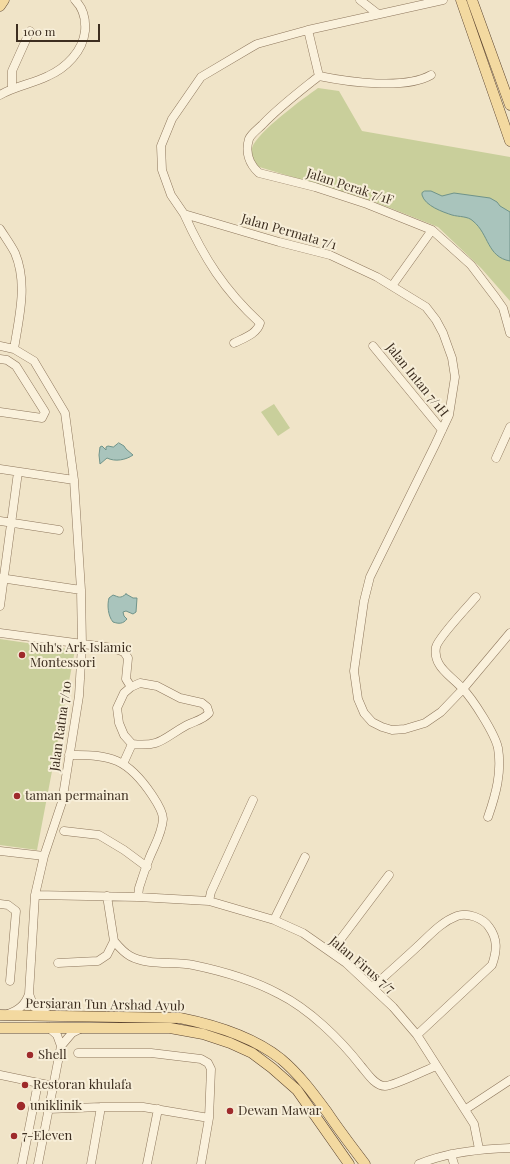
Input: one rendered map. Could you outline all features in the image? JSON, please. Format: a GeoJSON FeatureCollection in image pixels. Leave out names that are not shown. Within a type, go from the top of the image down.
{"type":"FeatureCollection","features":[{"type":"Feature","properties":{"kind":"main road"},"geometry":{"type":"LineString","coordinates":[[0,6],[4,0]]}},
{"type":"Feature","properties":{"kind":"main road"},"geometry":{"type":"LineString","coordinates":[[461,0],[510,141]]}},
{"type":"Feature","properties":{"kind":"main road"},"geometry":{"type":"LineString","coordinates":[[472,0],[510,105]]}},
{"type":"Feature","properties":{"kind":"main road","name":"Persiaran Tun Arshad Ayub"},"geometry":{"type":"LineString","coordinates":[[2,1015],[180,1018],[206,1023],[233,1032],[281,1059],[306,1084],[365,1164]]}},
{"type":"Feature","properties":{"kind":"main road","name":"Persiaran Tun Arshad Ayub"},"geometry":{"type":"LineString","coordinates":[[0,1028],[170,1028],[203,1034],[230,1043],[252,1053],[297,1090],[349,1164]]}},
{"type":"Feature","properties":{"kind":"street"},"geometry":{"type":"LineString","coordinates":[[0,95],[12,88],[49,76],[62,68],[74,57],[85,36],[86,25],[84,14],[79,4],[75,0]]}},
{"type":"Feature","properties":{"kind":"street"},"geometry":{"type":"LineString","coordinates":[[360,0],[378,14]]}},
{"type":"Feature","properties":{"kind":"street"},"geometry":{"type":"LineString","coordinates":[[234,343],[255,332],[259,328],[260,323],[242,306],[217,275],[201,250],[184,214],[171,195],[162,170],[161,146],[172,119],[201,77],[256,44],[308,30],[443,0]]}},
{"type":"Feature","properties":{"kind":"street"},"geometry":{"type":"LineString","coordinates":[[308,30],[319,76],[337,80],[397,85],[431,76]]}},
{"type":"Feature","properties":{"kind":"street"},"geometry":{"type":"LineString","coordinates":[[12,88],[12,71],[30,31]]}},
{"type":"Feature","properties":{"kind":"street","name":"Jalan Perak 7/1F"},"geometry":{"type":"LineString","coordinates":[[319,76],[280,107],[250,137],[247,150],[249,160],[255,170],[259,173],[314,187],[368,204],[432,230],[471,265],[496,298],[503,308],[510,333]]}},
{"type":"Feature","properties":{"kind":"street","name":"Jalan Permata 7/1"},"geometry":{"type":"LineString","coordinates":[[184,214],[279,242],[330,255],[392,286],[426,307],[436,320],[443,333],[452,358],[455,377],[449,414],[370,577],[364,600],[354,671],[358,699],[364,713],[372,722],[392,730],[404,729],[425,723],[441,712],[463,689],[510,633]]}},
{"type":"Feature","properties":{"kind":"street"},"geometry":{"type":"LineString","coordinates":[[0,229],[15,253],[20,272],[22,298],[14,349]]}},
{"type":"Feature","properties":{"kind":"street"},"geometry":{"type":"LineString","coordinates":[[392,286],[432,230]]}},
{"type":"Feature","properties":{"kind":"street","name":"Jalan Ratna 7/10"},"geometry":{"type":"LineString","coordinates":[[0,346],[14,349],[34,361],[65,413],[74,480],[81,590],[82,644],[79,696],[62,802],[44,856],[35,895],[29,994]]}},
{"type":"Feature","properties":{"kind":"street","name":"Jalan Intan 7/1H"},"geometry":{"type":"LineString","coordinates":[[373,346],[442,430]]}},
{"type":"Feature","properties":{"kind":"street"},"geometry":{"type":"LineString","coordinates":[[0,359],[7,360],[16,366],[45,412],[42,418],[0,412]]}},
{"type":"Feature","properties":{"kind":"street"},"geometry":{"type":"LineString","coordinates":[[496,458],[510,428]]}},
{"type":"Feature","properties":{"kind":"street"},"geometry":{"type":"LineString","coordinates":[[0,469],[74,480]]}},
{"type":"Feature","properties":{"kind":"street"},"geometry":{"type":"LineString","coordinates":[[0,606],[2,579],[18,472]]}},
{"type":"Feature","properties":{"kind":"street"},"geometry":{"type":"LineString","coordinates":[[0,521],[59,530]]}},
{"type":"Feature","properties":{"kind":"street"},"geometry":{"type":"LineString","coordinates":[[2,579],[81,590]]}},
{"type":"Feature","properties":{"kind":"street"},"geometry":{"type":"LineString","coordinates":[[476,597],[436,646],[436,658],[440,666],[463,689],[487,725],[498,747],[499,770],[496,794],[488,817]]}},
{"type":"Feature","properties":{"kind":"street"},"geometry":{"type":"LineString","coordinates":[[0,633],[113,648],[124,652],[128,658],[126,678],[131,687]]}},
{"type":"Feature","properties":{"kind":"street"},"geometry":{"type":"LineString","coordinates":[[140,683],[157,686],[180,698],[202,703],[207,707],[209,713],[205,717],[187,725],[159,743],[144,745],[132,744],[124,735],[118,723],[117,708],[124,694],[131,687],[140,683]]}},
{"type":"Feature","properties":{"kind":"street"},"geometry":{"type":"LineString","coordinates":[[123,764],[132,744]]}},
{"type":"Feature","properties":{"kind":"street"},"geometry":{"type":"LineString","coordinates":[[69,755],[108,757],[129,767],[140,779],[156,802],[163,817],[161,830],[139,888],[138,897]]}},
{"type":"Feature","properties":{"kind":"street"},"geometry":{"type":"LineString","coordinates":[[209,901],[211,892],[253,800]]}},
{"type":"Feature","properties":{"kind":"street"},"geometry":{"type":"LineString","coordinates":[[64,831],[100,835],[147,867]]}},
{"type":"Feature","properties":{"kind":"street"},"geometry":{"type":"LineString","coordinates":[[0,851],[44,856]]}},
{"type":"Feature","properties":{"kind":"street"},"geometry":{"type":"LineString","coordinates":[[274,920],[305,857]]}},
{"type":"Feature","properties":{"kind":"street"},"geometry":{"type":"LineString","coordinates":[[331,952],[389,875]]}},
{"type":"Feature","properties":{"kind":"street","name":"Jalan Firus 7/7"},"geometry":{"type":"LineString","coordinates":[[35,895],[138,897],[209,901],[274,920],[303,934],[346,963],[373,987],[393,1007],[416,1035],[466,1109],[474,1124],[479,1149]]}},
{"type":"Feature","properties":{"kind":"street"},"geometry":{"type":"LineString","coordinates":[[108,896],[114,942],[122,950],[131,956],[147,961],[190,965],[216,970],[280,994],[311,1015],[329,1030],[378,1085],[386,1086],[394,1084],[436,1066]]}},
{"type":"Feature","properties":{"kind":"street"},"geometry":{"type":"LineString","coordinates":[[0,904],[8,905],[16,910],[10,981]]}},
{"type":"Feature","properties":{"kind":"street"},"geometry":{"type":"LineString","coordinates":[[373,987],[442,924],[458,915],[474,916],[488,925],[494,935],[496,947],[496,956],[492,965],[416,1035]]}},
{"type":"Feature","properties":{"kind":"street"},"geometry":{"type":"LineString","coordinates":[[58,963],[98,961],[106,955],[114,942]]}},
{"type":"Feature","properties":{"kind":"street"},"geometry":{"type":"LineString","coordinates":[[2,1015],[18,1010],[26,1001],[29,994]]}},
{"type":"Feature","properties":{"kind":"street"},"geometry":{"type":"LineString","coordinates":[[29,994],[34,1007],[50,1016]]}},
{"type":"Feature","properties":{"kind":"street"},"geometry":{"type":"LineString","coordinates":[[48,1027],[57,1035],[61,1046]]}},
{"type":"Feature","properties":{"kind":"street"},"geometry":{"type":"LineString","coordinates":[[38,1164],[61,1046],[72,1033],[87,1027]]}},
{"type":"Feature","properties":{"kind":"street"},"geometry":{"type":"LineString","coordinates":[[78,1053],[151,1053],[201,1059],[208,1063],[211,1069],[209,1118],[201,1164]]}},
{"type":"Feature","properties":{"kind":"street"},"geometry":{"type":"LineString","coordinates":[[0,1075],[53,1086]]}},
{"type":"Feature","properties":{"kind":"street"},"geometry":{"type":"LineString","coordinates":[[466,1109],[510,1080]]}},
{"type":"Feature","properties":{"kind":"street"},"geometry":{"type":"LineString","coordinates":[[22,1164],[38,1083]]}},
{"type":"Feature","properties":{"kind":"street"},"geometry":{"type":"LineString","coordinates":[[91,1164],[101,1107]]}},
{"type":"Feature","properties":{"kind":"street"},"geometry":{"type":"LineString","coordinates":[[48,1109],[143,1107],[209,1118]]}},
{"type":"Feature","properties":{"kind":"street"},"geometry":{"type":"LineString","coordinates":[[147,1164],[158,1109]]}},
{"type":"Feature","properties":{"kind":"street"},"geometry":{"type":"LineString","coordinates":[[418,1164],[451,1154],[479,1149],[510,1148]]}},
{"type":"Feature","properties":{"kind":"street"},"geometry":{"type":"LineString","coordinates":[[451,1154],[454,1164]]}},
{"type":"Feature","properties":{"kind":"green space"},"geometry":{"type":"Polygon","coordinates":[[[318,88],[339,91],[362,131],[510,157],[510,301],[481,268],[438,227],[375,202],[256,166],[252,148],[262,133],[302,99],[318,88]]]}},
{"type":"Feature","properties":{"kind":"green space"},"geometry":{"type":"Polygon","coordinates":[[[274,404],[290,428],[278,436],[261,412],[274,404]]]}},
{"type":"Feature","properties":{"kind":"green space"},"geometry":{"type":"Polygon","coordinates":[[[0,639],[75,650],[37,850],[0,845],[0,639]]]}},
{"type":"Feature","properties":{"kind":"water"},"geometry":{"type":"Polygon","coordinates":[[[425,191],[431,191],[442,196],[454,193],[490,198],[510,212],[510,261],[502,259],[492,250],[478,226],[471,219],[452,215],[430,205],[422,195],[425,191]]]}},
{"type":"Feature","properties":{"kind":"water"},"geometry":{"type":"Polygon","coordinates":[[[119,443],[133,455],[120,460],[107,458],[100,464],[100,447],[102,446],[106,450],[106,447],[113,447],[119,443]]]}},
{"type":"Feature","properties":{"kind":"water"},"geometry":{"type":"Polygon","coordinates":[[[126,594],[133,598],[137,598],[136,612],[133,614],[126,611],[123,612],[127,619],[124,622],[113,622],[108,610],[109,598],[113,595],[121,597],[126,594]]]}},
{"type":"Feature","properties":{"kind":"place","name":"Nuh's Ark Islamic Montessori"},"geometry":{"type":"Point","coordinates":[22,655]}},
{"type":"Feature","properties":{"kind":"place","name":"taman permainan"},"geometry":{"type":"Point","coordinates":[17,796]}},
{"type":"Feature","properties":{"kind":"place","name":"Shell"},"geometry":{"type":"Point","coordinates":[30,1055]}},
{"type":"Feature","properties":{"kind":"place","name":"Restoran khulafa"},"geometry":{"type":"Point","coordinates":[25,1085]}},
{"type":"Feature","properties":{"kind":"place","name":"uniklinik"},"geometry":{"type":"Point","coordinates":[21,1106]}},
{"type":"Feature","properties":{"kind":"place","name":"Dewan Mawar"},"geometry":{"type":"Point","coordinates":[230,1111]}},
{"type":"Feature","properties":{"kind":"place","name":"7-Eleven"},"geometry":{"type":"Point","coordinates":[14,1136]}}]}
